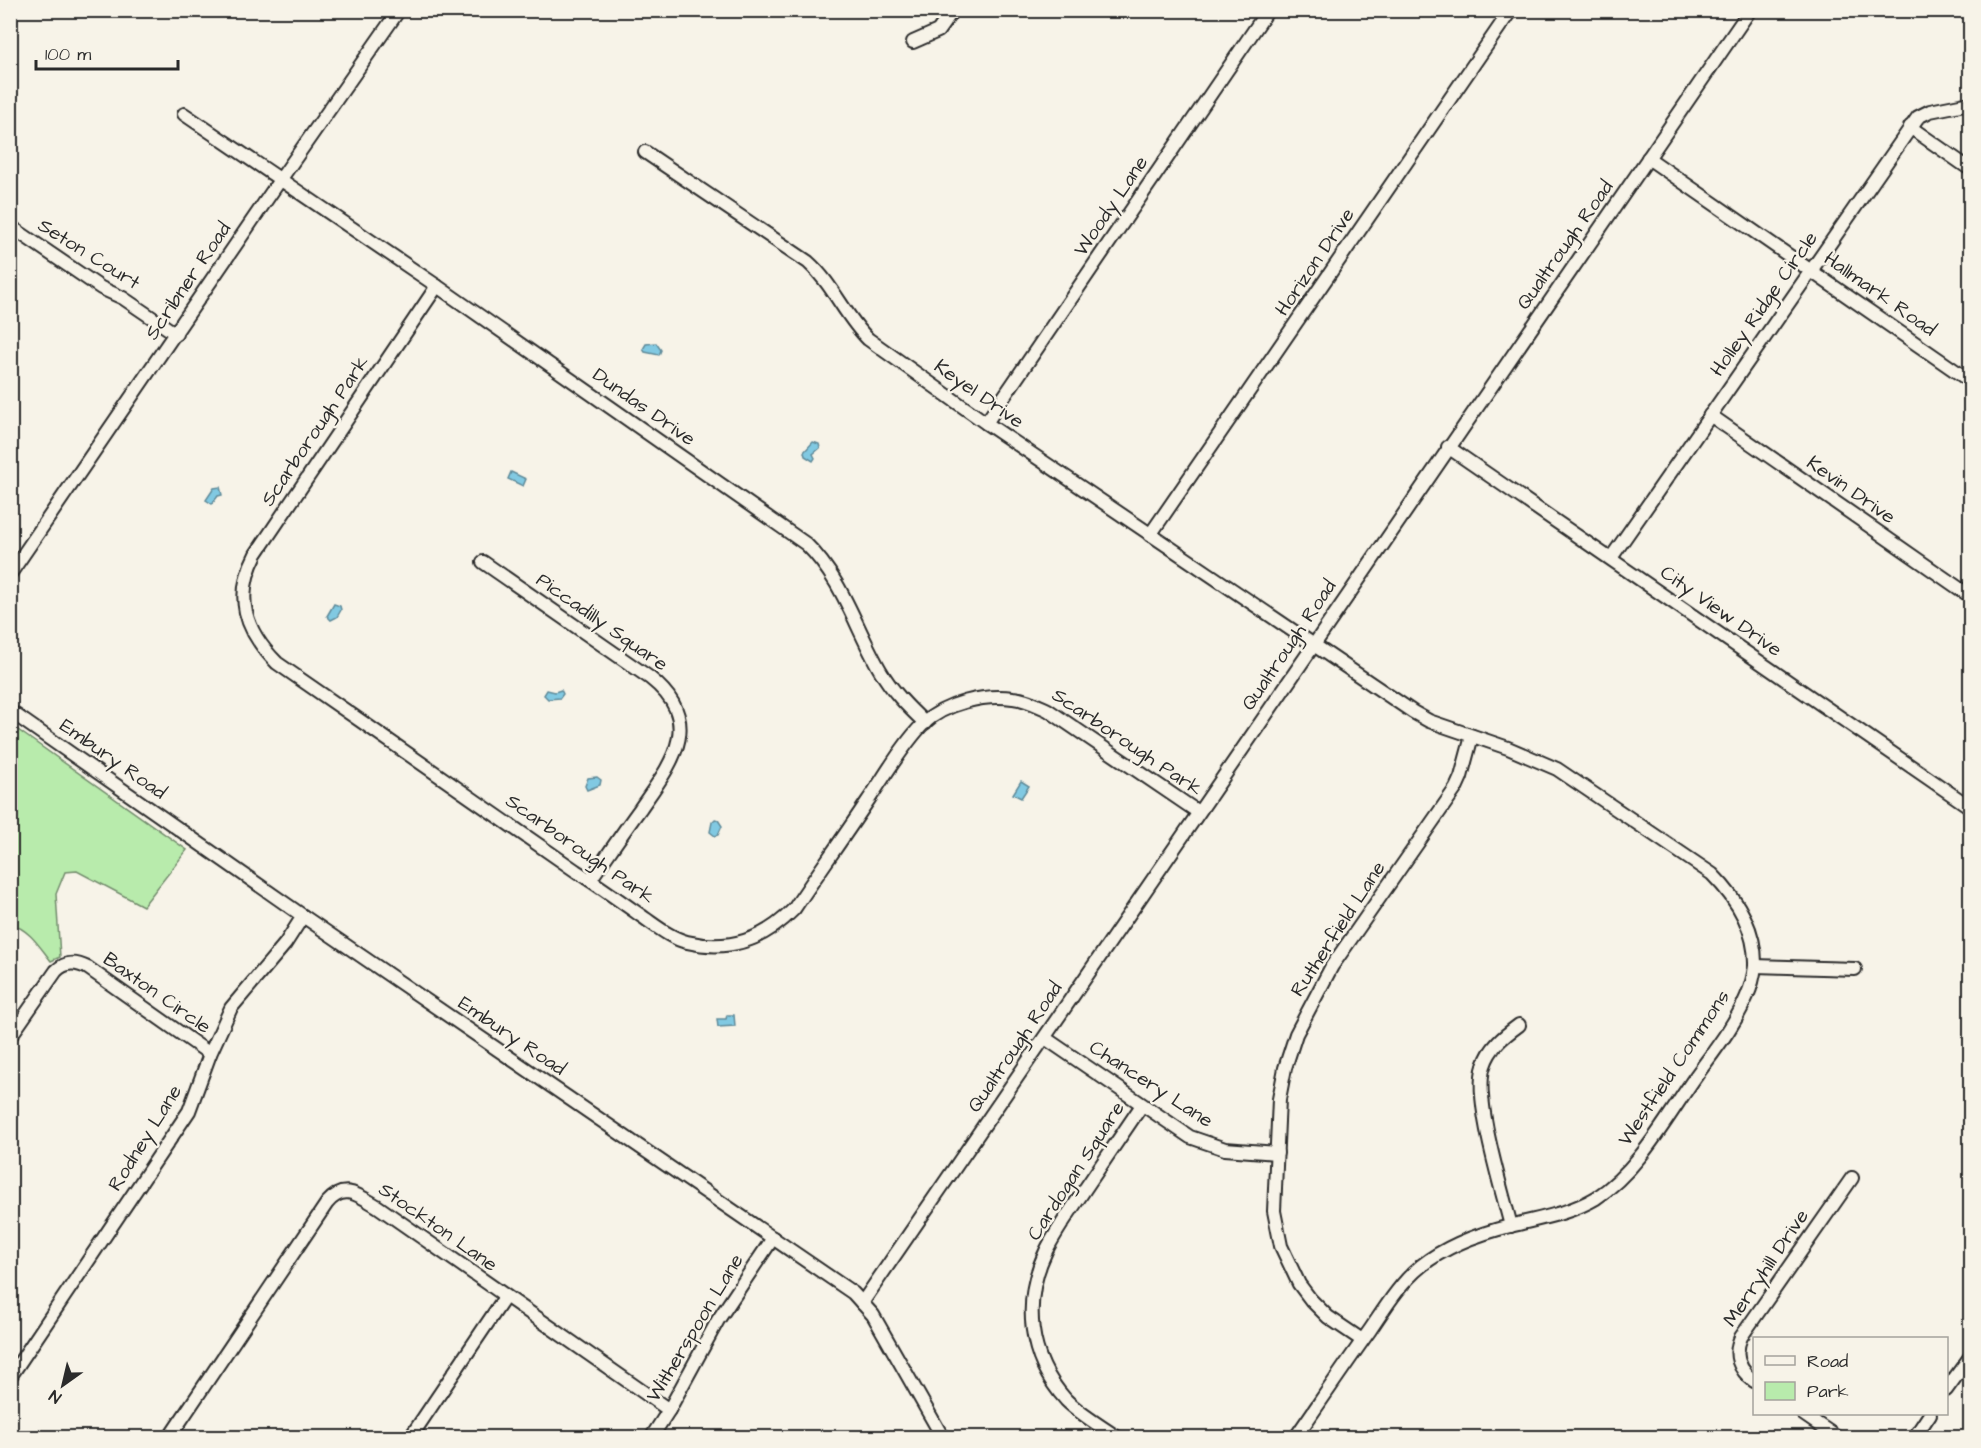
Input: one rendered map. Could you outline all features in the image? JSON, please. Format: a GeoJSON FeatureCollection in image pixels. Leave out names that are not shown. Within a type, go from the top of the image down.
{"type":"FeatureCollection","features":[{"type":"Feature","properties":{"kind":"street","name":"Scribner Road"},"geometry":{"type":"LineString","coordinates":[[10,574],[399,10]]}},
{"type":"Feature","properties":{"kind":"street"},"geometry":{"type":"LineString","coordinates":[[913,42],[938,31],[953,10]]}},
{"type":"Feature","properties":{"kind":"street","name":"Woody Lane"},"geometry":{"type":"LineString","coordinates":[[987,423],[1268,10]]}},
{"type":"Feature","properties":{"kind":"street","name":"Horizon Drive"},"geometry":{"type":"LineString","coordinates":[[1150,535],[1511,10]]}},
{"type":"Feature","properties":{"kind":"street","name":"Qualtrough Road"},"geometry":{"type":"LineString","coordinates":[[862,1303],[1750,10]]}},
{"type":"Feature","properties":{"kind":"street","name":"Holley Ridge Circle"},"geometry":{"type":"LineString","coordinates":[[1611,558],[1910,127],[1921,114],[1971,103]]}},
{"type":"Feature","properties":{"kind":"street","name":"Dundas Drive"},"geometry":{"type":"LineString","coordinates":[[184,114],[437,286],[806,544],[835,579],[880,671],[893,690],[925,723]]}},
{"type":"Feature","properties":{"kind":"street"},"geometry":{"type":"LineString","coordinates":[[1910,127],[1971,169]]}},
{"type":"Feature","properties":{"kind":"street","name":"Keyel Drive"},"geometry":{"type":"LineString","coordinates":[[645,152],[808,262],[832,287],[855,326],[868,339],[1150,535],[1313,644]]}},
{"type":"Feature","properties":{"kind":"street","name":"Hallmark Road"},"geometry":{"type":"LineString","coordinates":[[1648,158],[1971,381]]}},
{"type":"Feature","properties":{"kind":"street","name":"Seton Court"},"geometry":{"type":"LineString","coordinates":[[10,226],[101,288],[123,298],[176,334]]}},
{"type":"Feature","properties":{"kind":"street","name":"Scarborough Park"},"geometry":{"type":"LineString","coordinates":[[437,286],[256,554],[245,578],[244,606],[255,637],[277,663],[668,934],[684,941],[722,946],[763,934],[781,922],[794,909],[904,748],[925,723],[946,709],[976,699],[1014,698],[1032,702],[1065,721],[1198,812]]}},
{"type":"Feature","properties":{"kind":"street","name":"Kevin Drive"},"geometry":{"type":"LineString","coordinates":[[1710,415],[1971,596]]}},
{"type":"Feature","properties":{"kind":"street","name":"City View Drive"},"geometry":{"type":"LineString","coordinates":[[1448,447],[1971,807]]}},
{"type":"Feature","properties":{"kind":"street","name":"Piccadilly Square"},"geometry":{"type":"LineString","coordinates":[[483,562],[650,678],[663,689],[674,705],[680,733],[674,757],[590,880]]}},
{"type":"Feature","properties":{"kind":"street","name":"Westfield Commons"},"geometry":{"type":"LineString","coordinates":[[1295,1437],[1396,1292],[1418,1268],[1442,1250],[1467,1239],[1511,1226],[1551,1218],[1574,1209],[1597,1197],[1631,1166],[1728,1030],[1748,995],[1755,966],[1750,935],[1739,907],[1712,874],[1557,769],[1516,751],[1429,722],[1313,644]]}},
{"type":"Feature","properties":{"kind":"street","name":"Embury Road"},"geometry":{"type":"LineString","coordinates":[[10,711],[303,916],[853,1293],[878,1323],[943,1437]]}},
{"type":"Feature","properties":{"kind":"street","name":"Rutherfield Lane"},"geometry":{"type":"LineString","coordinates":[[1362,1340],[1328,1317],[1311,1300],[1289,1266],[1281,1246],[1275,1211],[1279,1099],[1296,1034],[1332,966],[1456,788],[1472,736]]}},
{"type":"Feature","properties":{"kind":"street","name":"Rodney Lane"},"geometry":{"type":"LineString","coordinates":[[10,1377],[189,1111],[210,1054],[231,1008],[285,944],[303,916]]}},
{"type":"Feature","properties":{"kind":"street","name":"Baxton Circle"},"geometry":{"type":"LineString","coordinates":[[10,1037],[56,971],[61,966],[75,963],[88,968],[210,1054]]}},
{"type":"Feature","properties":{"kind":"street"},"geometry":{"type":"LineString","coordinates":[[1755,966],[1855,969]]}},
{"type":"Feature","properties":{"kind":"street"},"geometry":{"type":"LineString","coordinates":[[1511,1226],[1483,1111],[1481,1086],[1483,1067],[1491,1050],[1501,1038],[1519,1024]]}},
{"type":"Feature","properties":{"kind":"street","name":"Chancery Lane"},"geometry":{"type":"LineString","coordinates":[[1045,1038],[1178,1130],[1205,1144],[1247,1152],[1277,1153]]}},
{"type":"Feature","properties":{"kind":"street","name":"Cardogan Square"},"geometry":{"type":"LineString","coordinates":[[1118,1437],[1069,1402],[1050,1379],[1037,1350],[1032,1331],[1031,1309],[1033,1286],[1047,1249],[1142,1105]]}},
{"type":"Feature","properties":{"kind":"street","name":"Merryhill Drive"},"geometry":{"type":"LineString","coordinates":[[1753,1379],[1739,1364],[1737,1350],[1741,1337],[1852,1178]]}},
{"type":"Feature","properties":{"kind":"street","name":"Stockton Lane"},"geometry":{"type":"LineString","coordinates":[[169,1437],[327,1203],[340,1192],[358,1195],[377,1206],[669,1410]]}},
{"type":"Feature","properties":{"kind":"street","name":"Witherspoon Lane"},"geometry":{"type":"LineString","coordinates":[[651,1437],[669,1410],[718,1320],[772,1238]]}},
{"type":"Feature","properties":{"kind":"street"},"geometry":{"type":"LineString","coordinates":[[410,1437],[505,1297]]}},
{"type":"Feature","properties":{"kind":"street"},"geometry":{"type":"LineString","coordinates":[[1948,1389],[1970,1357]]}},
{"type":"Feature","properties":{"kind":"street"},"geometry":{"type":"LineString","coordinates":[[1806,1415],[1838,1437]]}},
{"type":"Feature","properties":{"kind":"street"},"geometry":{"type":"LineString","coordinates":[[1914,1437],[1929,1415]]}},
{"type":"Feature","properties":{"kind":"green space"},"geometry":{"type":"Polygon","coordinates":[[[11,725],[187,850],[143,906],[77,871],[65,872],[56,894],[60,957],[51,961],[29,934],[11,924],[11,725]]]}},
{"type":"Feature","properties":{"kind":"water"},"geometry":{"type":"Polygon","coordinates":[[[656,343],[661,350],[659,355],[645,352],[643,349],[646,344],[656,343]]]}},
{"type":"Feature","properties":{"kind":"water"},"geometry":{"type":"Polygon","coordinates":[[[813,442],[819,444],[820,448],[813,454],[815,458],[813,461],[805,456],[804,452],[813,442]]]}},
{"type":"Feature","properties":{"kind":"water"},"geometry":{"type":"Polygon","coordinates":[[[511,472],[526,479],[523,486],[508,479],[511,472]]]}},
{"type":"Feature","properties":{"kind":"water"},"geometry":{"type":"Polygon","coordinates":[[[220,487],[222,495],[218,496],[212,504],[206,500],[214,488],[220,487]]]}},
{"type":"Feature","properties":{"kind":"water"},"geometry":{"type":"Polygon","coordinates":[[[334,604],[340,606],[341,610],[337,617],[331,620],[327,616],[334,604]]]}},
{"type":"Feature","properties":{"kind":"water"},"geometry":{"type":"Polygon","coordinates":[[[547,690],[555,692],[561,690],[563,694],[560,698],[548,699],[544,695],[547,690]]]}},
{"type":"Feature","properties":{"kind":"water"},"geometry":{"type":"Polygon","coordinates":[[[597,777],[601,780],[600,785],[587,790],[585,786],[588,778],[597,777]]]}},
{"type":"Feature","properties":{"kind":"water"},"geometry":{"type":"Polygon","coordinates":[[[1021,781],[1029,786],[1021,798],[1013,794],[1021,781]]]}},
{"type":"Feature","properties":{"kind":"water"},"geometry":{"type":"Polygon","coordinates":[[[715,819],[722,826],[718,835],[715,836],[710,832],[715,819]]]}},
{"type":"Feature","properties":{"kind":"water"},"geometry":{"type":"Polygon","coordinates":[[[727,1015],[734,1015],[735,1026],[718,1027],[717,1019],[726,1019],[727,1015]]]}}]}
